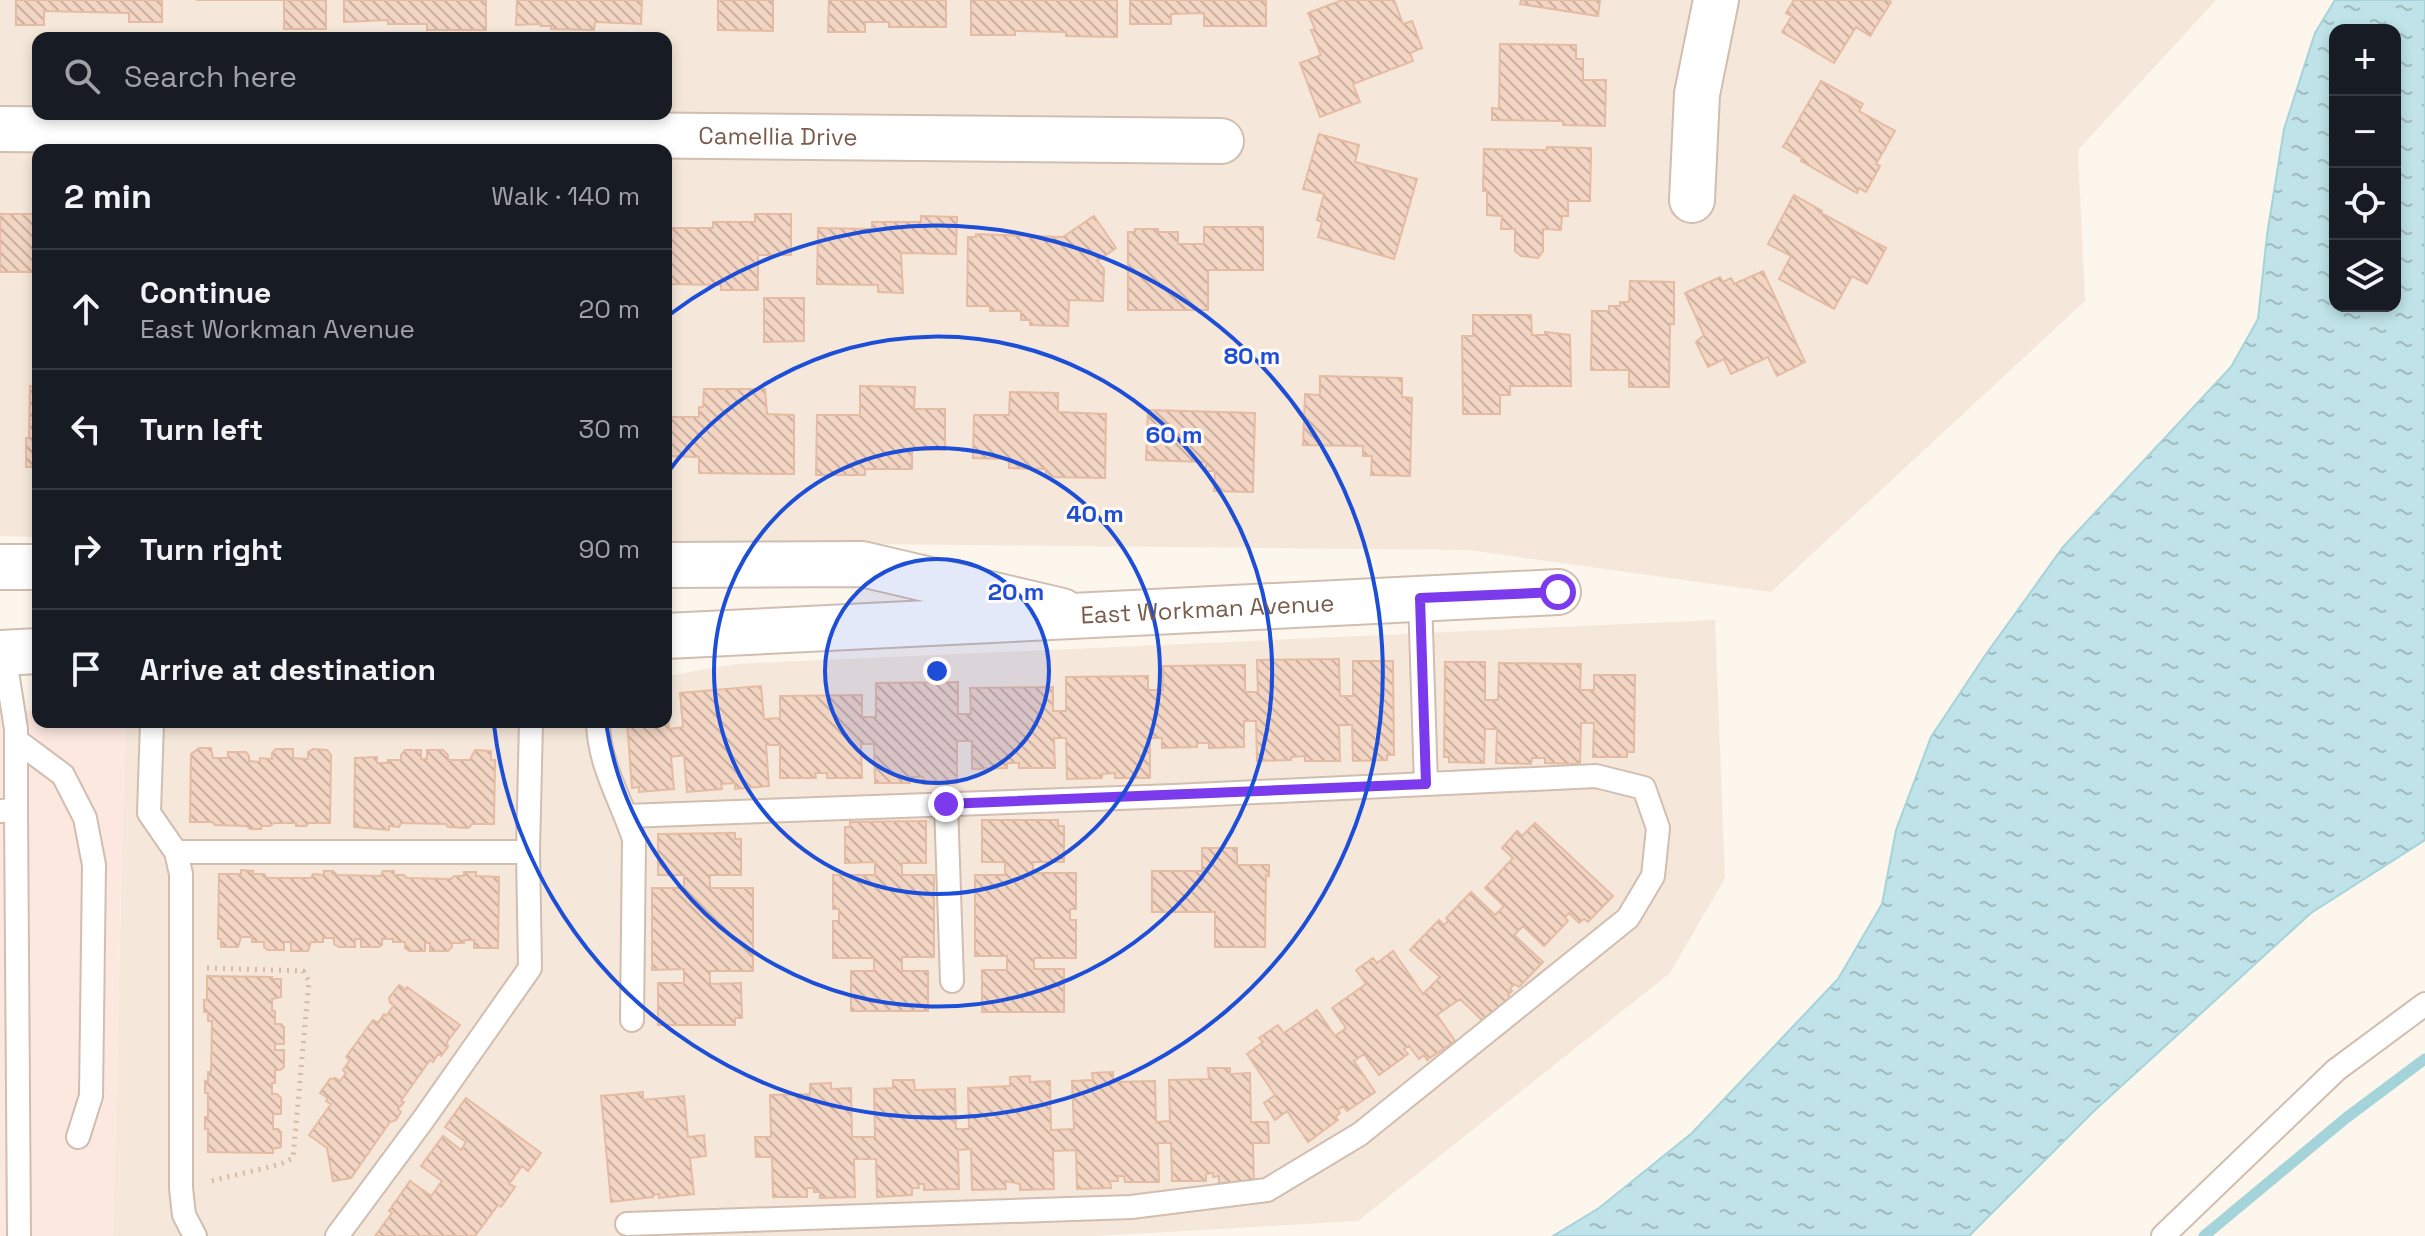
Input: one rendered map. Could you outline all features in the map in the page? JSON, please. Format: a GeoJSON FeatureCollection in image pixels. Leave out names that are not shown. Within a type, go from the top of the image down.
{"type":"FeatureCollection","features":[{"type":"Feature","properties":{"kind":"street"},"geometry":{"type":"LineString","coordinates":[[1692,200],[1697,94],[1716,0]]}},
{"type":"Feature","properties":{"kind":"street","name":"Camellia Drive"},"geometry":{"type":"LineString","coordinates":[[0,129],[1221,141]]}},
{"type":"Feature","properties":{"kind":"street"},"geometry":{"type":"LineString","coordinates":[[672,565],[862,564],[1077,614]]}},
{"type":"Feature","properties":{"kind":"street"},"geometry":{"type":"LineString","coordinates":[[0,567],[32,567]]}},
{"type":"Feature","properties":{"kind":"street","name":"East Workman Avenue"},"geometry":{"type":"LineString","coordinates":[[672,636],[1558,592]]}},
{"type":"Feature","properties":{"kind":"lane"},"geometry":{"type":"LineString","coordinates":[[1420,598],[1426,784]]}},
{"type":"Feature","properties":{"kind":"lane"},"geometry":{"type":"LineString","coordinates":[[14,652],[16,740],[8,810],[19,1236]]}},
{"type":"Feature","properties":{"kind":"lane"},"geometry":{"type":"LineString","coordinates":[[152,728],[149,813],[176,852],[181,874],[181,1188],[184,1215],[195,1236]]}},
{"type":"Feature","properties":{"kind":"lane"},"geometry":{"type":"LineString","coordinates":[[337,1236],[530,968],[528,852],[531,728]]}},
{"type":"Feature","properties":{"kind":"lane"},"geometry":{"type":"LineString","coordinates":[[598,728],[599,744],[614,794],[634,839],[632,1020]]}},
{"type":"Feature","properties":{"kind":"lane"},"geometry":{"type":"LineString","coordinates":[[16,740],[63,775],[85,818],[94,865],[91,1096],[78,1137]]}},
{"type":"Feature","properties":{"kind":"lane"},"geometry":{"type":"LineString","coordinates":[[626,816],[1596,776],[1644,788],[1658,828],[1653,876],[1628,918],[1360,1134],[1267,1190],[1131,1207],[627,1224]]}},
{"type":"Feature","properties":{"kind":"lane"},"geometry":{"type":"LineString","coordinates":[[946,804],[952,981]]}},
{"type":"Feature","properties":{"kind":"lane"},"geometry":{"type":"LineString","coordinates":[[176,852],[528,852]]}},
{"type":"Feature","properties":{"kind":"lane"},"geometry":{"type":"LineString","coordinates":[[2163,1236],[2336,1070],[2425,1004]]}},
{"type":"Feature","properties":{"kind":"path"},"geometry":{"type":"LineString","coordinates":[[181,1188],[281,1164],[293,1158],[309,981],[303,971],[182,968]]}},
{"type":"Feature","properties":{"kind":"shaded area"},"geometry":{"type":"Polygon","coordinates":[[[0,0],[2216,0],[2078,150],[2085,301],[1771,592],[1469,550],[672,542],[672,144],[32,144],[32,537],[0,536],[0,0]]]}},
{"type":"Feature","properties":{"kind":"shaded area"},"geometry":{"type":"Polygon","coordinates":[[[1715,620],[1725,878],[1670,973],[1358,1221],[1096,1236],[113,1236],[125,728],[672,728],[672,675],[736,664],[1715,620]]]}},
{"type":"Feature","properties":{"kind":"shaded area"},"geometry":{"type":"Polygon","coordinates":[[[32,710],[32,728],[125,728],[113,1236],[0,1236],[0,713],[32,710]]]}},
{"type":"Feature","properties":{"kind":"water"},"geometry":{"type":"Polygon","coordinates":[[[2335,0],[2425,0],[2425,840],[2311,913],[2094,1111],[1969,1236],[1553,1236],[1599,1208],[1692,1133],[1838,979],[1882,904],[1896,830],[1931,737],[2063,547],[2231,367],[2258,319],[2267,235],[2284,129],[2315,33],[2335,0]]]}},
{"type":"Feature","properties":{"kind":"building"},"geometry":{"type":"Polygon","coordinates":[[[16,0],[162,0],[162,22],[129,22],[129,13],[44,11],[44,25],[16,25],[16,0]]]}},
{"type":"Feature","properties":{"kind":"building"},"geometry":{"type":"Polygon","coordinates":[[[284,0],[326,0],[326,29],[284,29],[284,0]]]}},
{"type":"Feature","properties":{"kind":"building"},"geometry":{"type":"Polygon","coordinates":[[[344,0],[486,0],[486,30],[427,30],[427,24],[388,24],[388,20],[344,22],[344,0]]]}},
{"type":"Feature","properties":{"kind":"building"},"geometry":{"type":"Polygon","coordinates":[[[517,0],[642,0],[641,24],[595,22],[594,30],[551,29],[551,26],[541,24],[516,25],[517,0]]]}},
{"type":"Feature","properties":{"kind":"building"},"geometry":{"type":"Polygon","coordinates":[[[718,0],[773,0],[773,31],[718,30],[718,0]]]}},
{"type":"Feature","properties":{"kind":"building"},"geometry":{"type":"Polygon","coordinates":[[[829,0],[946,0],[946,27],[889,27],[889,22],[865,22],[865,32],[828,32],[829,0]]]}},
{"type":"Feature","properties":{"kind":"building"},"geometry":{"type":"Polygon","coordinates":[[[971,0],[1117,0],[1117,37],[1015,31],[1015,35],[971,35],[971,0]]]}},
{"type":"Feature","properties":{"kind":"building"},"geometry":{"type":"Polygon","coordinates":[[[1130,0],[1266,0],[1266,26],[1204,26],[1204,13],[1171,14],[1171,24],[1130,24],[1130,0]]]}},
{"type":"Feature","properties":{"kind":"building"},"geometry":{"type":"Polygon","coordinates":[[[1342,0],[1394,0],[1403,24],[1412,21],[1422,48],[1410,53],[1413,61],[1353,84],[1360,102],[1320,117],[1300,63],[1321,55],[1308,13],[1342,0]]]}},
{"type":"Feature","properties":{"kind":"building"},"geometry":{"type":"Polygon","coordinates":[[[1521,0],[1600,0],[1598,16],[1520,4],[1521,0]]]}},
{"type":"Feature","properties":{"kind":"building"},"geometry":{"type":"Polygon","coordinates":[[[1794,0],[1891,2],[1870,36],[1856,27],[1834,63],[1782,32],[1792,16],[1786,13],[1794,0]]]}},
{"type":"Feature","properties":{"kind":"building"},"geometry":{"type":"Polygon","coordinates":[[[1500,44],[1576,45],[1576,59],[1583,59],[1583,80],[1606,80],[1605,126],[1563,125],[1563,121],[1492,120],[1492,108],[1499,109],[1500,44]]]}},
{"type":"Feature","properties":{"kind":"building"},"geometry":{"type":"Polygon","coordinates":[[[1821,81],[1863,104],[1859,111],[1895,131],[1876,164],[1880,166],[1866,192],[1859,188],[1857,193],[1783,147],[1821,81]]]}},
{"type":"Feature","properties":{"kind":"building"},"geometry":{"type":"Polygon","coordinates":[[[1319,134],[1359,145],[1355,162],[1417,179],[1394,259],[1318,237],[1322,222],[1317,220],[1324,194],[1303,189],[1319,134]]]}},
{"type":"Feature","properties":{"kind":"building"},"geometry":{"type":"Polygon","coordinates":[[[1547,147],[1591,148],[1590,201],[1568,201],[1568,216],[1562,216],[1561,230],[1543,229],[1543,251],[1538,258],[1521,256],[1515,251],[1515,229],[1501,229],[1502,216],[1487,215],[1487,191],[1483,191],[1484,149],[1547,150],[1547,147]]]}},
{"type":"Feature","properties":{"kind":"building"},"geometry":{"type":"Polygon","coordinates":[[[1794,195],[1886,248],[1867,284],[1852,276],[1834,309],[1779,279],[1791,256],[1768,244],[1794,195]]]}},
{"type":"Feature","properties":{"kind":"building"},"geometry":{"type":"Polygon","coordinates":[[[0,214],[32,214],[32,272],[0,272],[0,214]]]}},
{"type":"Feature","properties":{"kind":"building"},"geometry":{"type":"Polygon","coordinates":[[[755,214],[791,214],[791,255],[758,255],[758,290],[721,290],[721,285],[672,284],[672,228],[713,228],[713,222],[755,222],[755,214]]]}},
{"type":"Feature","properties":{"kind":"building"},"geometry":{"type":"Polygon","coordinates":[[[921,216],[957,217],[956,254],[901,253],[903,293],[878,292],[878,285],[817,284],[818,228],[872,229],[872,222],[921,222],[921,216]]]}},
{"type":"Feature","properties":{"kind":"building"},"geometry":{"type":"Polygon","coordinates":[[[1094,216],[1116,248],[1097,261],[1104,269],[1103,301],[1069,300],[1068,326],[1030,325],[1030,320],[1021,320],[1021,311],[990,311],[990,306],[967,306],[968,237],[976,237],[976,234],[1063,237],[1094,216]]]}},
{"type":"Feature","properties":{"kind":"building"},"geometry":{"type":"Polygon","coordinates":[[[1204,227],[1263,227],[1263,270],[1208,270],[1208,310],[1128,310],[1128,232],[1158,229],[1158,232],[1178,232],[1178,244],[1204,244],[1204,227]]]}},
{"type":"Feature","properties":{"kind":"building"},"geometry":{"type":"Polygon","coordinates":[[[1763,271],[1805,362],[1777,376],[1768,357],[1731,374],[1724,359],[1708,367],[1696,342],[1704,335],[1685,293],[1720,277],[1723,282],[1731,278],[1734,284],[1763,271]]]}},
{"type":"Feature","properties":{"kind":"building"},"geometry":{"type":"Polygon","coordinates":[[[1630,281],[1674,282],[1669,387],[1629,387],[1629,370],[1591,370],[1592,311],[1609,311],[1609,306],[1629,302],[1630,281]]]}},
{"type":"Feature","properties":{"kind":"building"},"geometry":{"type":"Polygon","coordinates":[[[764,298],[804,298],[804,341],[764,342],[764,298]]]}},
{"type":"Feature","properties":{"kind":"building"},"geometry":{"type":"Polygon","coordinates":[[[1473,315],[1531,315],[1532,335],[1545,335],[1545,332],[1570,335],[1571,386],[1510,386],[1510,395],[1500,395],[1500,414],[1463,414],[1462,336],[1473,336],[1473,315]]]}},
{"type":"Feature","properties":{"kind":"building"},"geometry":{"type":"Polygon","coordinates":[[[1320,376],[1402,378],[1402,397],[1412,398],[1410,476],[1371,475],[1372,456],[1363,456],[1363,446],[1303,445],[1305,394],[1320,395],[1320,376]]]}},
{"type":"Feature","properties":{"kind":"building"},"geometry":{"type":"Polygon","coordinates":[[[32,386],[32,467],[26,467],[26,438],[29,438],[32,386]]]}},
{"type":"Feature","properties":{"kind":"building"},"geometry":{"type":"Polygon","coordinates":[[[860,386],[915,387],[914,409],[945,409],[945,450],[912,450],[912,469],[865,469],[865,475],[816,475],[817,415],[860,415],[860,386]]]}},
{"type":"Feature","properties":{"kind":"building"},"geometry":{"type":"Polygon","coordinates":[[[704,389],[765,389],[767,414],[794,415],[794,474],[699,473],[699,457],[672,456],[672,417],[699,417],[699,407],[703,407],[704,389]]]}},
{"type":"Feature","properties":{"kind":"building"},"geometry":{"type":"Polygon","coordinates":[[[1010,392],[1058,393],[1058,412],[1106,414],[1105,478],[1046,477],[1046,469],[1009,468],[1009,459],[973,458],[974,415],[1009,415],[1010,392]]]}},
{"type":"Feature","properties":{"kind":"building"},"geometry":{"type":"Polygon","coordinates":[[[1148,410],[1255,413],[1253,492],[1214,491],[1215,471],[1206,471],[1206,462],[1146,460],[1148,410]]]}},
{"type":"Feature","properties":{"kind":"building"},"geometry":{"type":"Polygon","coordinates":[[[1339,659],[1340,696],[1353,696],[1353,661],[1393,661],[1394,755],[1387,755],[1387,760],[1353,761],[1352,725],[1339,725],[1340,761],[1305,761],[1305,756],[1291,757],[1291,760],[1257,761],[1256,721],[1244,721],[1244,747],[1209,748],[1209,743],[1197,743],[1197,747],[1162,748],[1162,738],[1150,738],[1150,778],[1115,778],[1115,773],[1102,774],[1102,778],[1067,779],[1066,738],[1054,738],[1055,768],[1019,768],[1019,763],[1007,763],[1007,768],[972,769],[972,741],[957,741],[957,783],[923,784],[923,777],[910,777],[910,783],[875,783],[874,744],[861,744],[862,778],[827,778],[827,773],[815,773],[816,778],[780,778],[780,745],[766,745],[769,786],[735,789],[735,783],[721,784],[722,789],[687,792],[684,755],[671,757],[674,789],[639,792],[639,787],[632,788],[627,728],[683,727],[680,693],[761,686],[764,719],[780,718],[780,696],[862,695],[862,717],[876,717],[876,683],[958,682],[958,714],[971,714],[970,688],[1053,687],[1053,711],[1066,711],[1066,677],[1148,676],[1148,690],[1163,690],[1163,666],[1245,665],[1245,692],[1258,692],[1257,660],[1339,659]]]}},
{"type":"Feature","properties":{"kind":"building"},"geometry":{"type":"Polygon","coordinates":[[[1445,662],[1485,662],[1485,700],[1498,700],[1499,663],[1581,664],[1580,690],[1594,690],[1594,675],[1635,675],[1634,752],[1627,752],[1627,757],[1593,757],[1594,723],[1581,723],[1580,764],[1545,763],[1545,758],[1532,758],[1531,764],[1496,763],[1497,729],[1485,729],[1484,763],[1449,762],[1449,757],[1444,757],[1445,662]]]}},
{"type":"Feature","properties":{"kind":"building"},"geometry":{"type":"Polygon","coordinates":[[[199,748],[211,748],[213,758],[228,758],[228,752],[246,752],[249,761],[260,762],[260,758],[272,759],[276,749],[293,749],[293,758],[308,759],[308,752],[313,749],[327,750],[331,755],[330,823],[296,826],[296,823],[274,823],[261,826],[261,829],[250,829],[247,826],[190,822],[191,754],[199,748]]]}},
{"type":"Feature","properties":{"kind":"building"},"geometry":{"type":"Polygon","coordinates":[[[405,750],[421,750],[421,759],[427,759],[427,750],[443,750],[448,760],[470,760],[475,750],[491,751],[491,760],[495,760],[494,824],[472,824],[469,828],[401,823],[399,827],[389,826],[389,830],[354,827],[355,758],[377,757],[377,763],[388,763],[388,760],[401,760],[405,750]]]}},
{"type":"Feature","properties":{"kind":"building"},"geometry":{"type":"Polygon","coordinates":[[[982,820],[1058,820],[1058,826],[1064,826],[1064,862],[1033,862],[1033,873],[1076,873],[1076,909],[1070,909],[1070,920],[1076,920],[1076,958],[1034,958],[1034,969],[1064,969],[1064,1012],[982,1012],[982,970],[1007,970],[1007,956],[975,956],[975,875],[1005,875],[1005,862],[982,862],[982,820]]]}},
{"type":"Feature","properties":{"kind":"building"},"geometry":{"type":"Polygon","coordinates":[[[926,821],[926,863],[902,863],[902,875],[934,875],[934,957],[902,957],[902,971],[928,971],[928,1011],[851,1011],[851,971],[874,971],[874,958],[833,958],[833,921],[839,921],[839,909],[833,909],[833,875],[875,875],[875,862],[845,863],[845,827],[850,827],[850,822],[926,821]]]}},
{"type":"Feature","properties":{"kind":"building"},"geometry":{"type":"Polygon","coordinates":[[[1535,823],[1613,896],[1588,922],[1584,919],[1579,923],[1569,913],[1565,917],[1568,921],[1544,946],[1523,926],[1514,935],[1543,962],[1519,987],[1514,984],[1508,995],[1512,999],[1487,1025],[1460,999],[1437,1015],[1455,1041],[1427,1060],[1424,1055],[1419,1059],[1409,1046],[1404,1049],[1408,1054],[1379,1075],[1364,1054],[1354,1061],[1375,1092],[1347,1111],[1343,1106],[1335,1117],[1338,1120],[1308,1142],[1287,1111],[1275,1120],[1264,1103],[1275,1095],[1247,1054],[1263,1042],[1259,1038],[1278,1025],[1284,1033],[1317,1010],[1335,1036],[1346,1028],[1332,1008],[1366,984],[1356,970],[1373,958],[1377,963],[1393,951],[1423,994],[1440,977],[1410,950],[1439,920],[1444,925],[1448,921],[1446,918],[1471,892],[1495,915],[1504,906],[1485,888],[1513,858],[1502,848],[1517,831],[1522,836],[1535,823]]]}},
{"type":"Feature","properties":{"kind":"building"},"geometry":{"type":"Polygon","coordinates":[[[735,833],[735,839],[741,839],[741,875],[710,875],[710,888],[753,888],[753,971],[710,971],[710,984],[741,983],[742,1018],[735,1018],[735,1025],[658,1025],[658,983],[684,983],[684,969],[652,970],[652,888],[684,888],[684,875],[658,875],[658,834],[735,833]]]}},
{"type":"Feature","properties":{"kind":"building"},"geometry":{"type":"Polygon","coordinates":[[[1202,848],[1237,848],[1237,865],[1269,865],[1269,876],[1266,875],[1265,947],[1215,947],[1215,912],[1152,912],[1152,871],[1202,871],[1202,848]]]}},
{"type":"Feature","properties":{"kind":"building"},"geometry":{"type":"Polygon","coordinates":[[[241,870],[264,874],[267,878],[311,878],[313,874],[324,875],[324,871],[333,871],[337,875],[381,876],[383,871],[394,871],[394,875],[407,878],[451,879],[464,876],[464,872],[476,872],[476,876],[499,877],[498,948],[474,948],[474,940],[464,940],[464,943],[452,943],[448,951],[430,951],[430,943],[425,943],[425,951],[409,951],[405,948],[405,942],[393,942],[393,939],[382,939],[379,947],[361,947],[361,939],[355,939],[355,947],[339,947],[334,944],[334,938],[323,938],[323,942],[311,942],[308,951],[291,951],[291,942],[284,942],[284,950],[268,950],[264,942],[252,942],[252,937],[241,937],[238,947],[221,947],[221,939],[218,939],[219,874],[241,874],[241,870]]]}},
{"type":"Feature","properties":{"kind":"building"},"geometry":{"type":"Polygon","coordinates":[[[207,976],[281,979],[281,997],[272,999],[275,1024],[284,1027],[284,1044],[275,1044],[275,1050],[284,1050],[284,1067],[275,1070],[275,1083],[272,1083],[272,1094],[281,1098],[281,1114],[273,1114],[273,1129],[281,1132],[281,1147],[273,1149],[273,1153],[208,1152],[205,1117],[208,1117],[208,1093],[205,1093],[205,1081],[208,1082],[208,1072],[211,1072],[212,1021],[208,1021],[208,1012],[204,1012],[207,976]]]}},
{"type":"Feature","properties":{"kind":"building"},"geometry":{"type":"Polygon","coordinates":[[[399,985],[406,990],[407,987],[460,1025],[441,1056],[438,1054],[433,1062],[430,1060],[401,1101],[404,1102],[398,1109],[401,1112],[396,1120],[390,1122],[351,1178],[333,1181],[327,1148],[309,1135],[331,1104],[320,1093],[330,1079],[340,1081],[346,1073],[343,1070],[350,1060],[346,1057],[373,1020],[378,1023],[384,1014],[386,1016],[394,1005],[389,998],[399,985]]]}},
{"type":"Feature","properties":{"kind":"building"},"geometry":{"type":"Polygon","coordinates":[[[1208,1068],[1230,1068],[1230,1074],[1250,1073],[1251,1122],[1268,1122],[1269,1143],[1253,1143],[1254,1182],[1219,1183],[1219,1176],[1213,1177],[1213,1173],[1206,1174],[1206,1181],[1172,1181],[1171,1143],[1158,1143],[1159,1182],[1125,1182],[1124,1176],[1118,1176],[1118,1181],[1110,1181],[1111,1188],[1077,1189],[1076,1150],[1053,1151],[1054,1189],[1020,1190],[1020,1184],[1005,1181],[1006,1189],[972,1190],[971,1149],[958,1150],[959,1189],[924,1190],[924,1184],[918,1184],[919,1188],[912,1188],[912,1195],[877,1197],[876,1159],[854,1159],[855,1197],[820,1198],[820,1192],[807,1188],[807,1197],[773,1197],[772,1157],[756,1157],[755,1137],[771,1137],[770,1095],[810,1094],[810,1084],[831,1083],[831,1089],[851,1088],[852,1137],[875,1137],[874,1089],[893,1088],[893,1080],[914,1080],[915,1090],[955,1089],[956,1129],[969,1129],[968,1088],[1010,1086],[1010,1077],[1030,1076],[1030,1082],[1050,1081],[1051,1130],[1074,1129],[1072,1081],[1093,1080],[1092,1073],[1113,1072],[1113,1082],[1155,1081],[1156,1122],[1170,1121],[1169,1080],[1209,1079],[1208,1068]]]}},
{"type":"Feature","properties":{"kind":"building"},"geometry":{"type":"Polygon","coordinates":[[[643,1092],[643,1100],[684,1096],[688,1137],[704,1135],[706,1156],[690,1158],[694,1194],[659,1198],[659,1194],[611,1202],[601,1096],[643,1092]]]}},
{"type":"Feature","properties":{"kind":"building"},"geometry":{"type":"Polygon","coordinates":[[[466,1098],[541,1153],[528,1171],[522,1166],[509,1184],[515,1187],[475,1236],[375,1236],[410,1181],[431,1196],[442,1181],[421,1166],[443,1136],[461,1150],[466,1142],[445,1127],[466,1098]]]}},
{"type":"Feature","properties":{"kind":"waterway"},"geometry":{"type":"LineString","coordinates":[[2204,1236],[2346,1118],[2425,1059]]}},
{"type":"Feature","properties":{"kind":"route"},"geometry":{"type":"LineString","coordinates":[[946,804],[1426,784],[1420,598],[1558,592]]}}]}
